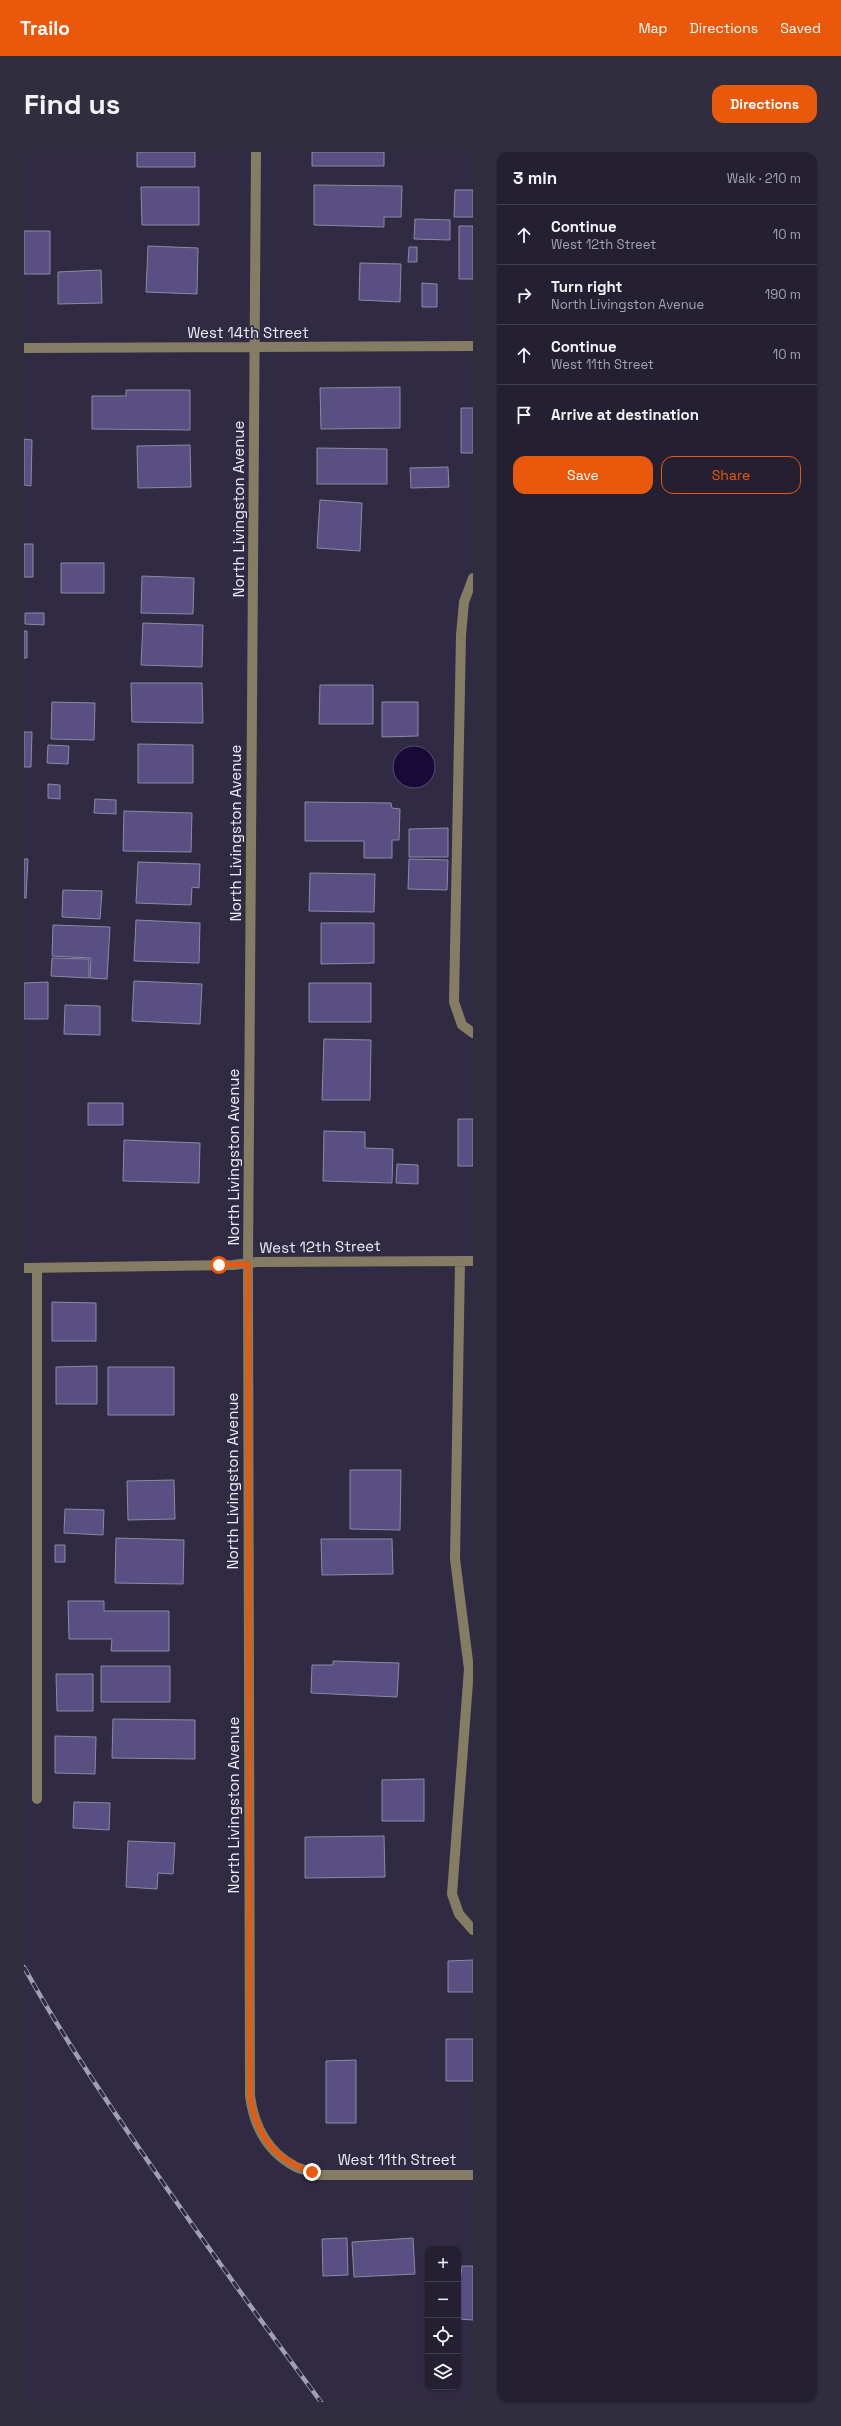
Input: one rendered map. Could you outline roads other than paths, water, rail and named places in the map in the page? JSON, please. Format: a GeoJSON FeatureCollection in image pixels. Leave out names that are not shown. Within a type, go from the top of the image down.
{"type":"FeatureCollection","features":[{"type":"Feature","properties":{"kind":"street","name":"North Livingston Avenue"},"geometry":{"type":"LineString","coordinates":[[256,152],[248,1264],[250,2096],[258,2128],[278,2155]]}},
{"type":"Feature","properties":{"kind":"street","name":"West 14th Street"},"geometry":{"type":"LineString","coordinates":[[24,348],[473,346]]}},
{"type":"Feature","properties":{"kind":"street"},"geometry":{"type":"LineString","coordinates":[[473,578],[464,602],[461,635],[454,1002],[462,1025],[473,1033]]}},
{"type":"Feature","properties":{"kind":"street"},"geometry":{"type":"LineString","coordinates":[[460,1261],[455,1559],[469,1669],[452,1894],[459,1914],[473,1930]]}},
{"type":"Feature","properties":{"kind":"street","name":"West 12th Street"},"geometry":{"type":"LineString","coordinates":[[24,1268],[248,1264],[257,1262],[473,1261]]}},
{"type":"Feature","properties":{"kind":"street"},"geometry":{"type":"LineString","coordinates":[[36,1799],[37,1268]]}},
{"type":"Feature","properties":{"kind":"street","name":"West 11th Street"},"geometry":{"type":"LineString","coordinates":[[278,2155],[296,2167],[316,2175],[473,2175]]}},
{"type":"Feature","properties":{"kind":"railway"},"geometry":{"type":"LineString","coordinates":[[24,1967],[66,2039],[127,2131],[231,2279],[321,2402]]}}]}
